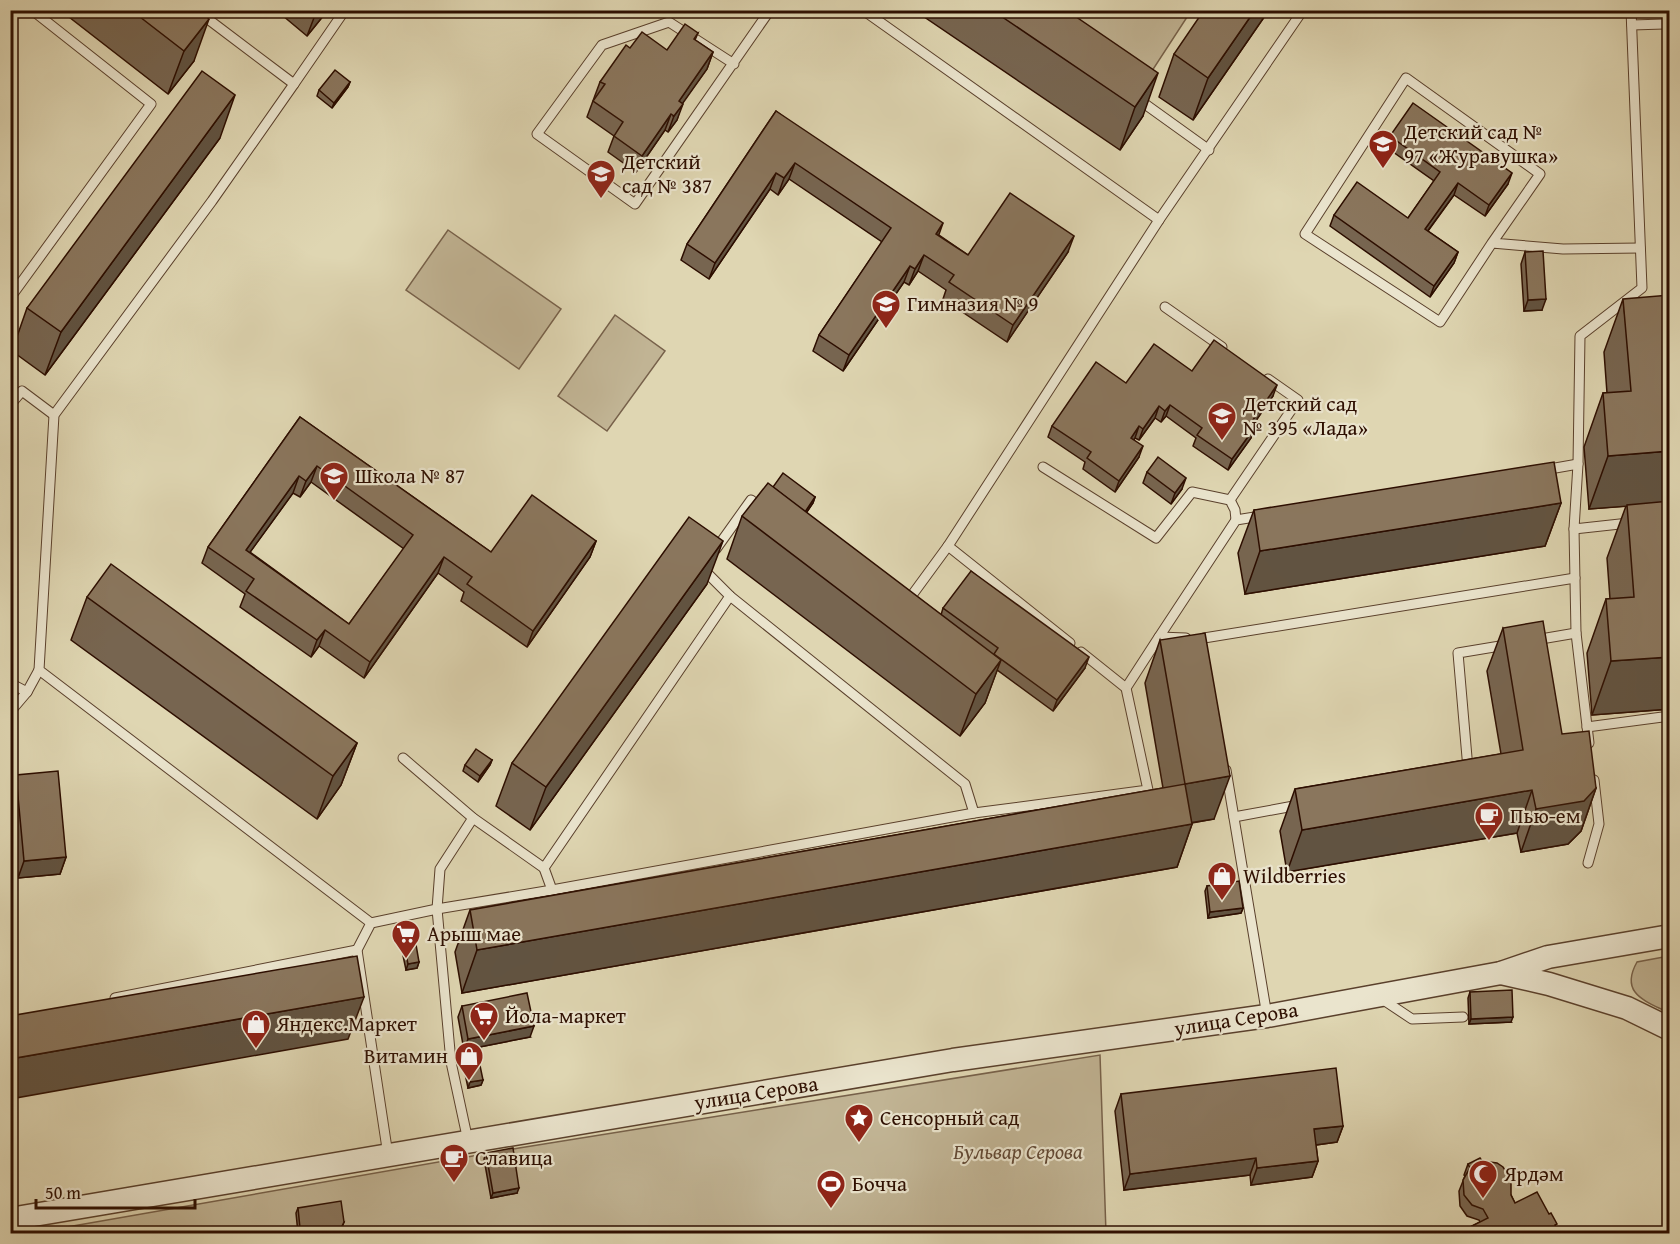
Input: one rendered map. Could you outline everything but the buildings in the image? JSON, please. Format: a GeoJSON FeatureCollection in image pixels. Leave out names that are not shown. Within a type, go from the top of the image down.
{"type":"FeatureCollection","features":[{"type":"Feature","properties":{"kind":"street","name":"улица Серова"},"geometry":{"type":"LineString","coordinates":[[10,1219],[953,1060],[1267,1016],[1501,973],[1548,957],[1670,936]]}},
{"type":"Feature","properties":{"kind":"street","name":"улица Серова"},"geometry":{"type":"LineString","coordinates":[[1501,973],[1549,984],[1627,1008],[1670,1029]]}},
{"type":"Feature","properties":{"kind":"lane"},"geometry":{"type":"LineString","coordinates":[[10,298],[151,104],[32,10]]}},
{"type":"Feature","properties":{"kind":"lane"},"geometry":{"type":"LineString","coordinates":[[196,10],[294,84]]}},
{"type":"Feature","properties":{"kind":"lane"},"geometry":{"type":"LineString","coordinates":[[10,712],[27,692],[39,670],[54,415],[212,201],[345,10]]}},
{"type":"Feature","properties":{"kind":"lane"},"geometry":{"type":"LineString","coordinates":[[734,64],[669,22],[602,45],[537,134],[635,204],[734,64],[770,10]]}},
{"type":"Feature","properties":{"kind":"lane"},"geometry":{"type":"LineString","coordinates":[[863,10],[1159,220]]}},
{"type":"Feature","properties":{"kind":"lane"},"geometry":{"type":"LineString","coordinates":[[902,609],[948,546],[1159,220],[1303,10]]}},
{"type":"Feature","properties":{"kind":"lane"},"geometry":{"type":"LineString","coordinates":[[1590,748],[1576,633],[1574,529],[1578,464],[1580,336],[1642,288],[1631,10]]}},
{"type":"Feature","properties":{"kind":"lane"},"geometry":{"type":"LineString","coordinates":[[1632,25],[1664,24]]}},
{"type":"Feature","properties":{"kind":"lane"},"geometry":{"type":"LineString","coordinates":[[1406,78],[1540,174],[1492,243],[1440,322],[1305,234],[1406,78]]}},
{"type":"Feature","properties":{"kind":"lane"},"geometry":{"type":"LineString","coordinates":[[1133,95],[1209,150]]}},
{"type":"Feature","properties":{"kind":"lane"},"geometry":{"type":"LineString","coordinates":[[1492,243],[1563,249],[1641,248]]}},
{"type":"Feature","properties":{"kind":"lane"},"geometry":{"type":"LineString","coordinates":[[1165,307],[1232,353]]}},
{"type":"Feature","properties":{"kind":"lane"},"geometry":{"type":"LineString","coordinates":[[1230,500],[1298,400],[1260,373]]}},
{"type":"Feature","properties":{"kind":"lane"},"geometry":{"type":"LineString","coordinates":[[10,405],[22,391],[54,415]]}},
{"type":"Feature","properties":{"kind":"lane"},"geometry":{"type":"LineString","coordinates":[[1530,472],[1578,464]]}},
{"type":"Feature","properties":{"kind":"lane"},"geometry":{"type":"LineString","coordinates":[[1043,467],[1156,538],[1192,492],[1230,500]]}},
{"type":"Feature","properties":{"kind":"lane"},"geometry":{"type":"LineString","coordinates":[[770,514],[751,500],[702,568],[730,596],[965,784],[974,813]]}},
{"type":"Feature","properties":{"kind":"lane"},"geometry":{"type":"LineString","coordinates":[[1126,688],[1236,520],[1235,510],[1230,500]]}},
{"type":"Feature","properties":{"kind":"lane"},"geometry":{"type":"LineString","coordinates":[[1236,520],[1272,515]]}},
{"type":"Feature","properties":{"kind":"lane"},"geometry":{"type":"LineString","coordinates":[[1574,529],[1634,523]]}},
{"type":"Feature","properties":{"kind":"lane"},"geometry":{"type":"LineString","coordinates":[[39,670],[371,923],[437,909],[974,813],[1148,790],[1126,688],[948,546]]}},
{"type":"Feature","properties":{"kind":"lane"},"geometry":{"type":"LineString","coordinates":[[1159,637],[1204,639],[1575,578]]}},
{"type":"Feature","properties":{"kind":"lane"},"geometry":{"type":"LineString","coordinates":[[544,868],[730,596]]}},
{"type":"Feature","properties":{"kind":"lane"},"geometry":{"type":"LineString","coordinates":[[1528,641],[1576,633]]}},
{"type":"Feature","properties":{"kind":"lane"},"geometry":{"type":"LineString","coordinates":[[1204,639],[1206,650]]}},
{"type":"Feature","properties":{"kind":"lane"},"geometry":{"type":"LineString","coordinates":[[1457,775],[1469,773],[1458,653],[1517,643]]}},
{"type":"Feature","properties":{"kind":"lane"},"geometry":{"type":"LineString","coordinates":[[10,683],[27,692]]}},
{"type":"Feature","properties":{"kind":"lane"},"geometry":{"type":"LineString","coordinates":[[1587,727],[1670,716]]}},
{"type":"Feature","properties":{"kind":"lane"},"geometry":{"type":"LineString","coordinates":[[403,758],[473,818],[544,868],[552,890]]}},
{"type":"Feature","properties":{"kind":"lane"},"geometry":{"type":"LineString","coordinates":[[1225,761],[1267,1016]]}},
{"type":"Feature","properties":{"kind":"lane"},"geometry":{"type":"LineString","coordinates":[[1588,863],[1599,824],[1592,770]]}},
{"type":"Feature","properties":{"kind":"lane"},"geometry":{"type":"LineString","coordinates":[[1234,817],[1304,804]]}},
{"type":"Feature","properties":{"kind":"lane"},"geometry":{"type":"LineString","coordinates":[[468,1141],[451,1062],[437,909],[441,870],[473,818]]}},
{"type":"Feature","properties":{"kind":"lane"},"geometry":{"type":"LineString","coordinates":[[371,923],[357,950],[388,1155]]}},
{"type":"Feature","properties":{"kind":"lane"},"geometry":{"type":"LineString","coordinates":[[103,1001],[357,950]]}},
{"type":"Feature","properties":{"kind":"lane"},"geometry":{"type":"LineString","coordinates":[[1377,996],[1412,1019],[1463,1017]]}},
{"type":"Feature","properties":{"kind":"green space"},"geometry":{"type":"Polygon","coordinates":[[[1053,11],[1191,11],[1150,74],[1053,11]]]}},
{"type":"Feature","properties":{"kind":"green space"},"geometry":{"type":"Polygon","coordinates":[[[448,230],[561,309],[519,369],[406,290],[448,230]]]}},
{"type":"Feature","properties":{"kind":"green space"},"geometry":{"type":"Polygon","coordinates":[[[615,315],[665,351],[607,431],[558,396],[615,315]]]}},
{"type":"Feature","properties":{"kind":"green space"},"geometry":{"type":"Polygon","coordinates":[[[1670,956],[1669,1013],[1644,1000],[1633,989],[1631,982],[1637,962],[1670,956]]]}},
{"type":"Feature","properties":{"kind":"green space","name":"Бульвар Серова"},"geometry":{"type":"Polygon","coordinates":[[[1100,1055],[1106,1233],[27,1234],[519,1148],[1100,1055]]]}},
{"type":"Feature","properties":{"kind":"place","name":"Детский сад № 97 «Журавушка»"},"geometry":{"type":"Point","coordinates":[1383,170]}},
{"type":"Feature","properties":{"kind":"place","name":"Детский сад № 387"},"geometry":{"type":"Point","coordinates":[601,200]}},
{"type":"Feature","properties":{"kind":"place","name":"Гимназия № 9"},"geometry":{"type":"Point","coordinates":[886,330]}},
{"type":"Feature","properties":{"kind":"place","name":"Детский сад № 395 «Лада»"},"geometry":{"type":"Point","coordinates":[1222,442]}},
{"type":"Feature","properties":{"kind":"place","name":"Школа № 87"},"geometry":{"type":"Point","coordinates":[334,502]}},
{"type":"Feature","properties":{"kind":"place","name":"Пью-ем"},"geometry":{"type":"Point","coordinates":[1489,842]}},
{"type":"Feature","properties":{"kind":"place","name":"Wildberries"},"geometry":{"type":"Point","coordinates":[1222,902]}},
{"type":"Feature","properties":{"kind":"place","name":"Арыш мае"},"geometry":{"type":"Point","coordinates":[406,960]}},
{"type":"Feature","properties":{"kind":"place","name":"Йола-маркет"},"geometry":{"type":"Point","coordinates":[484,1042]}},
{"type":"Feature","properties":{"kind":"place","name":"Яндекс.Маркет"},"geometry":{"type":"Point","coordinates":[256,1050]}},
{"type":"Feature","properties":{"kind":"place","name":"Витамин"},"geometry":{"type":"Point","coordinates":[469,1082]}},
{"type":"Feature","properties":{"kind":"place","name":"Сенсорный сад"},"geometry":{"type":"Point","coordinates":[859,1144]}},
{"type":"Feature","properties":{"kind":"place","name":"Славица"},"geometry":{"type":"Point","coordinates":[454,1184]}},
{"type":"Feature","properties":{"kind":"place","name":"Ярдәм"},"geometry":{"type":"Point","coordinates":[1483,1200]}},
{"type":"Feature","properties":{"kind":"place","name":"Бочча"},"geometry":{"type":"Point","coordinates":[831,1210]}}]}
